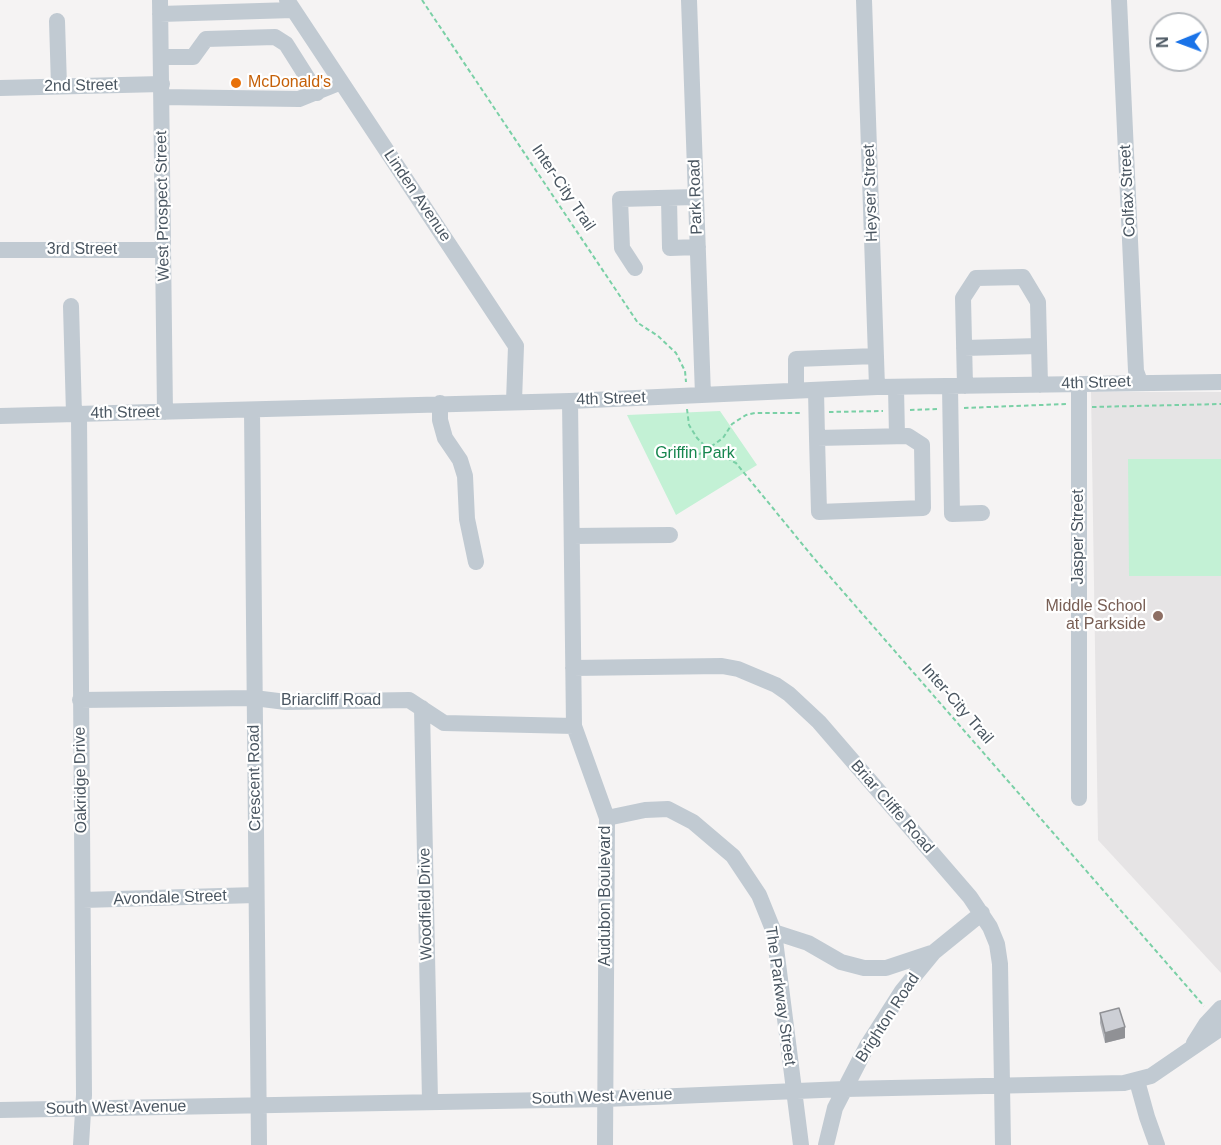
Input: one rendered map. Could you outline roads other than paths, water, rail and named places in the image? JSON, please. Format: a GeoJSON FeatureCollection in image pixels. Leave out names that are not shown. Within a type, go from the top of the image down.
{"type":"FeatureCollection","features":[{"type":"Feature","properties":{"kind":"street","name":"Park Road"},"geometry":{"type":"LineString","coordinates":[[689,0],[704,395]]}},
{"type":"Feature","properties":{"kind":"street","name":"Heyser Street"},"geometry":{"type":"LineString","coordinates":[[864,0],[877,387]]}},
{"type":"Feature","properties":{"kind":"street","name":"Colfax Street"},"geometry":{"type":"LineString","coordinates":[[1119,0],[1136,371],[1140,382]]}},
{"type":"Feature","properties":{"kind":"street"},"geometry":{"type":"LineString","coordinates":[[160,7],[290,5]]}},
{"type":"Feature","properties":{"kind":"street","name":"Linden Avenue"},"geometry":{"type":"LineString","coordinates":[[290,5],[516,346],[514,401]]}},
{"type":"Feature","properties":{"kind":"street","name":"West Prospect Street"},"geometry":{"type":"LineString","coordinates":[[160,7],[165,412]]}},
{"type":"Feature","properties":{"kind":"street"},"geometry":{"type":"LineString","coordinates":[[57,21],[59,86]]}},
{"type":"Feature","properties":{"kind":"street"},"geometry":{"type":"LineString","coordinates":[[162,57],[193,57],[206,39],[275,38],[285,44],[317,93]]}},
{"type":"Feature","properties":{"kind":"street","name":"2nd Street"},"geometry":{"type":"LineString","coordinates":[[0,88],[59,86],[162,91],[185,96],[299,99],[341,82]]}},
{"type":"Feature","properties":{"kind":"street"},"geometry":{"type":"LineString","coordinates":[[635,268],[621,248],[620,199],[696,197]]}},
{"type":"Feature","properties":{"kind":"street"},"geometry":{"type":"LineString","coordinates":[[669,198],[670,248],[698,247]]}},
{"type":"Feature","properties":{"kind":"street","name":"3rd Street"},"geometry":{"type":"LineString","coordinates":[[0,250],[163,250]]}},
{"type":"Feature","properties":{"kind":"street"},"geometry":{"type":"LineString","coordinates":[[982,513],[952,514],[958,386],[964,348],[963,298],[976,278],[1023,277],[1038,302],[1040,384]]}},
{"type":"Feature","properties":{"kind":"street","name":"Oakridge Drive"},"geometry":{"type":"LineString","coordinates":[[71,306],[76,414],[83,900],[81,1145]]}},
{"type":"Feature","properties":{"kind":"street"},"geometry":{"type":"LineString","coordinates":[[964,348],[1039,346]]}},
{"type":"Feature","properties":{"kind":"street"},"geometry":{"type":"LineString","coordinates":[[796,390],[796,359],[876,356]]}},
{"type":"Feature","properties":{"kind":"street","name":"4th Street"},"geometry":{"type":"LineString","coordinates":[[0,416],[570,400],[877,387],[1221,382]]}},
{"type":"Feature","properties":{"kind":"street","name":"Jasper Street"},"geometry":{"type":"LineString","coordinates":[[1079,384],[1079,798]]}},
{"type":"Feature","properties":{"kind":"street"},"geometry":{"type":"LineString","coordinates":[[896,387],[897,436]]}},
{"type":"Feature","properties":{"kind":"street"},"geometry":{"type":"LineString","coordinates":[[816,390],[817,438],[819,513],[923,508],[922,445],[909,436],[817,438]]}},
{"type":"Feature","properties":{"kind":"street","name":"Audubon Boulevard"},"geometry":{"type":"LineString","coordinates":[[570,400],[574,726],[607,818],[605,1145]]}},
{"type":"Feature","properties":{"kind":"street"},"geometry":{"type":"LineString","coordinates":[[440,403],[440,420],[445,438],[460,460],[465,476],[467,519],[476,562]]}},
{"type":"Feature","properties":{"kind":"street","name":"Crescent Road"},"geometry":{"type":"LineString","coordinates":[[252,410],[259,1145]]}},
{"type":"Feature","properties":{"kind":"street"},"geometry":{"type":"LineString","coordinates":[[572,536],[670,535]]}},
{"type":"Feature","properties":{"kind":"street","name":"Briar Cliffe Road"},"geometry":{"type":"LineString","coordinates":[[573,668],[722,666],[738,669],[776,685],[819,722],[982,913],[990,927],[997,944],[1000,964],[1003,1145]]}},
{"type":"Feature","properties":{"kind":"street","name":"Briarcliff Road"},"geometry":{"type":"LineString","coordinates":[[80,700],[254,698],[286,702],[409,700],[444,723],[574,726]]}},
{"type":"Feature","properties":{"kind":"street","name":"Woodfield Drive"},"geometry":{"type":"LineString","coordinates":[[422,708],[430,1101]]}},
{"type":"Feature","properties":{"kind":"street","name":"The Parkway Street"},"geometry":{"type":"LineString","coordinates":[[607,818],[645,810],[668,809],[693,822],[733,856],[759,895],[774,932],[801,1145]]}},
{"type":"Feature","properties":{"kind":"street","name":"Avondale Street"},"geometry":{"type":"LineString","coordinates":[[83,900],[256,895]]}},
{"type":"Feature","properties":{"kind":"street","name":"Brighton Road"},"geometry":{"type":"LineString","coordinates":[[826,1145],[835,1108],[881,1023],[902,991],[934,952],[982,913]]}},
{"type":"Feature","properties":{"kind":"street"},"geometry":{"type":"LineString","coordinates":[[774,932],[808,944],[841,962],[864,968],[886,968],[934,952]]}},
{"type":"Feature","properties":{"kind":"street"},"geometry":{"type":"LineString","coordinates":[[1193,1045],[1214,1008]]}},
{"type":"Feature","properties":{"kind":"street"},"geometry":{"type":"LineString","coordinates":[[1193,1045],[1221,1028]]}},
{"type":"Feature","properties":{"kind":"street","name":"South West Avenue"},"geometry":{"type":"LineString","coordinates":[[0,1110],[605,1099],[794,1090],[1124,1083],[1150,1076],[1193,1045]]}},
{"type":"Feature","properties":{"kind":"street"},"geometry":{"type":"LineString","coordinates":[[1137,1081],[1157,1145]]}},
{"type":"Feature","properties":{"kind":"place","name":"McDonald's"},"geometry":{"type":"Point","coordinates":[236,83]}},
{"type":"Feature","properties":{"kind":"place","name":"Middle School at Parkside"},"geometry":{"type":"Point","coordinates":[1158,616]}},
{"type":"Feature","properties":{"kind":"park label","name":"Griffin Park"},"geometry":{"type":"Point","coordinates":[695,454]}}]}
